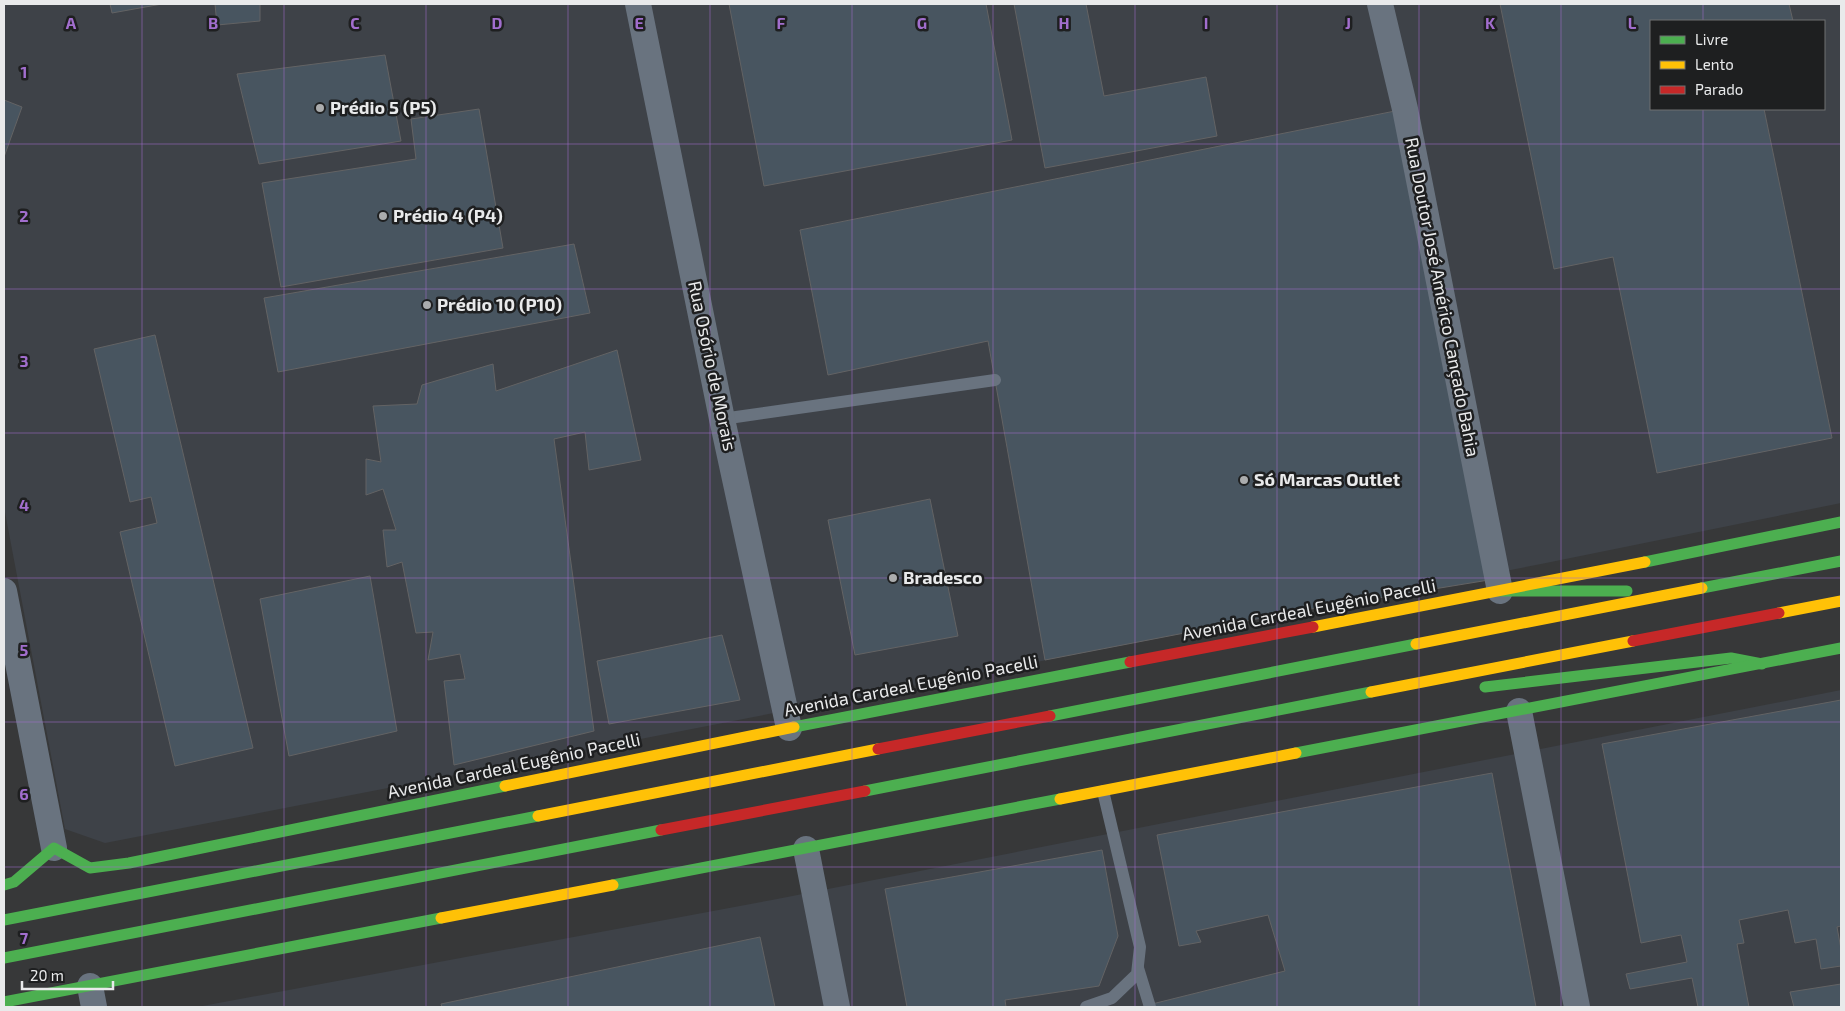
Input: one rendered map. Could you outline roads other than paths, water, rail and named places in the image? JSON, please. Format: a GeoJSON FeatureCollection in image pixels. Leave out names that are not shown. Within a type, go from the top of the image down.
{"type":"FeatureCollection","features":[{"type":"Feature","properties":{"kind":"main road","name":"Avenida Cardeal Eugênio Pacelli"},"geometry":{"type":"LineString","coordinates":[[54,848],[90,868],[129,863],[1297,625],[1500,591],[1841,522]]}},
{"type":"Feature","properties":{"kind":"main road"},"geometry":{"type":"LineString","coordinates":[[4,920],[1841,561]]}},
{"type":"Feature","properties":{"kind":"main road"},"geometry":{"type":"LineString","coordinates":[[1500,591],[1691,591]]}},
{"type":"Feature","properties":{"kind":"main road"},"geometry":{"type":"LineString","coordinates":[[4,958],[1841,601]]}},
{"type":"Feature","properties":{"kind":"main road"},"geometry":{"type":"LineString","coordinates":[[4,1002],[92,997],[806,848],[1841,648]]}},
{"type":"Feature","properties":{"kind":"main road"},"geometry":{"type":"LineString","coordinates":[[1474,688],[1731,658],[1762,664]]}},
{"type":"Feature","properties":{"kind":"main road"},"geometry":{"type":"LineString","coordinates":[[1390,688],[1424,694]]}},
{"type":"Feature","properties":{"kind":"main road"},"geometry":{"type":"LineString","coordinates":[[4,885],[14,882],[54,848]]}},
{"type":"Feature","properties":{"kind":"street","name":"Rua Osório de Morais"},"geometry":{"type":"LineString","coordinates":[[638,4],[722,419],[789,728]]}},
{"type":"Feature","properties":{"kind":"street","name":"Rua Doutor José Américo Cançado Bahia"},"geometry":{"type":"LineString","coordinates":[[1380,4],[1407,118],[1500,591]]}},
{"type":"Feature","properties":{"kind":"street"},"geometry":{"type":"LineString","coordinates":[[4,591],[54,848]]}},
{"type":"Feature","properties":{"kind":"street"},"geometry":{"type":"LineString","coordinates":[[1519,711],[1578,1007]]}},
{"type":"Feature","properties":{"kind":"street"},"geometry":{"type":"LineString","coordinates":[[806,848],[837,1007]]}},
{"type":"Feature","properties":{"kind":"lane"},"geometry":{"type":"LineString","coordinates":[[722,419],[995,380]]}},
{"type":"Feature","properties":{"kind":"lane"},"geometry":{"type":"LineString","coordinates":[[1086,1007],[1112,998],[1136,974],[1140,947],[1103,792]]}},
{"type":"Feature","properties":{"kind":"lane"},"geometry":{"type":"LineString","coordinates":[[1138,968],[1150,1007]]}},
{"type":"Feature","properties":{"kind":"place","name":"Prédio 5 (P5)"},"geometry":{"type":"Point","coordinates":[320,108]}},
{"type":"Feature","properties":{"kind":"place","name":"Prédio 4 (P4)"},"geometry":{"type":"Point","coordinates":[383,216]}},
{"type":"Feature","properties":{"kind":"place","name":"Prédio 10 (P10)"},"geometry":{"type":"Point","coordinates":[427,305]}},
{"type":"Feature","properties":{"kind":"place","name":"Só Marcas Outlet"},"geometry":{"type":"Point","coordinates":[1244,480]}},
{"type":"Feature","properties":{"kind":"place","name":"Bradesco"},"geometry":{"type":"Point","coordinates":[893,578]}}]}
